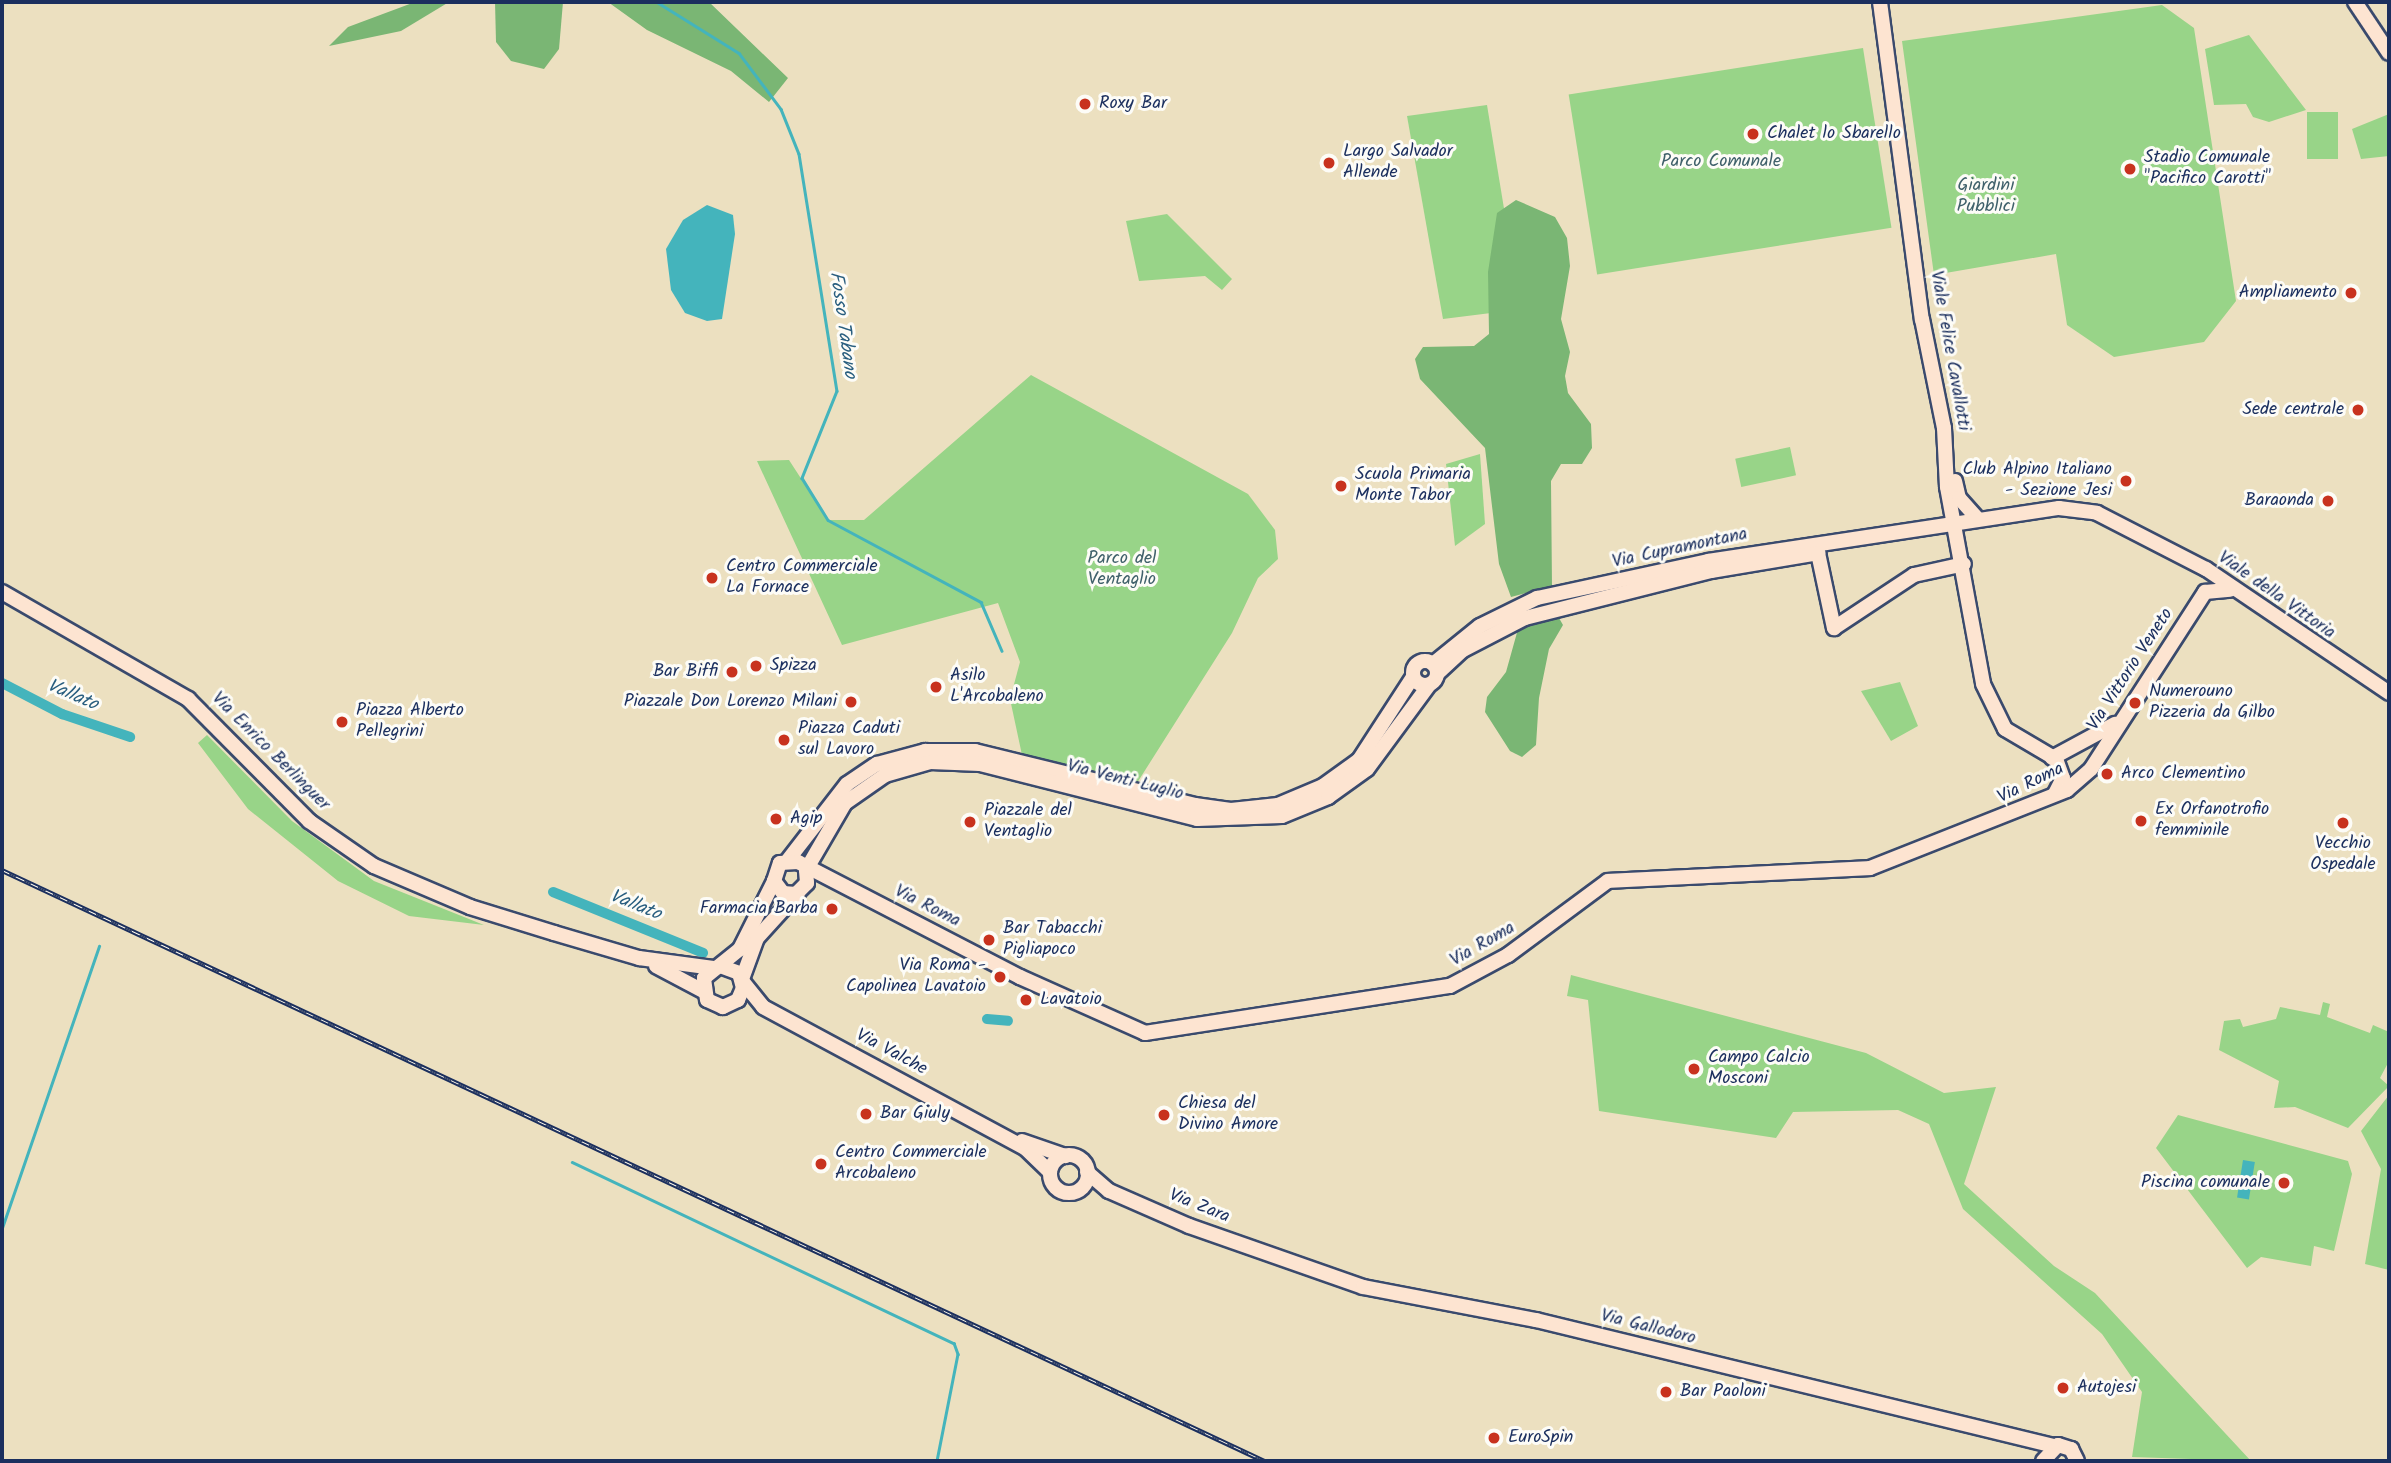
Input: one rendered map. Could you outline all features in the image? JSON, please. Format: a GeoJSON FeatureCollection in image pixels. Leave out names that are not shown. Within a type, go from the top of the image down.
{"type":"FeatureCollection","features":[{"type":"Feature","properties":{"kind":"main road","name":"Viale Felice Cavallotti"},"geometry":{"type":"LineString","coordinates":[[1880,2],[1922,318],[1944,429],[1954,526],[1993,711],[2015,738],[2052,758]]}},
{"type":"Feature","properties":{"kind":"main road"},"geometry":{"type":"LineString","coordinates":[[2355,2],[2389,53]]}},
{"type":"Feature","properties":{"kind":"main road"},"geometry":{"type":"LineString","coordinates":[[1944,429],[1959,498],[1975,519],[1963,561]]}},
{"type":"Feature","properties":{"kind":"main road","name":"Viale della Vittoria"},"geometry":{"type":"LineString","coordinates":[[1954,526],[1975,519],[2059,508],[2097,513],[2194,565],[2389,693]]}},
{"type":"Feature","properties":{"kind":"main road","name":"Via Cupramontana"},"geometry":{"type":"LineString","coordinates":[[1433,675],[1463,645],[1525,618],[1623,585],[1856,536],[1892,537],[1954,526]]}},
{"type":"Feature","properties":{"kind":"main road","name":"Via Cupramontana"},"geometry":{"type":"LineString","coordinates":[[1623,585],[1818,553],[1834,628],[1914,575],[1963,561]]}},
{"type":"Feature","properties":{"kind":"main road"},"geometry":{"type":"LineString","coordinates":[[2194,565],[2205,592],[2230,590]]}},
{"type":"Feature","properties":{"kind":"main road","name":"Via Enrico Berlinguer"},"geometry":{"type":"LineString","coordinates":[[2,592],[147,671],[203,711],[309,821],[374,866],[470,907],[639,958],[717,967]]}},
{"type":"Feature","properties":{"kind":"main road","name":"Via Vittorio Veneto"},"geometry":{"type":"LineString","coordinates":[[2091,769],[2116,724],[2205,592]]}},
{"type":"Feature","properties":{"kind":"main road"},"geometry":{"type":"LineString","coordinates":[[1418,663],[1433,675],[1413,677],[1418,663]]}},
{"type":"Feature","properties":{"kind":"main road","name":"Via Venti Luglio"},"geometry":{"type":"LineString","coordinates":[[788,860],[847,784],[877,764],[927,757],[956,756],[1061,778],[1150,802],[1241,822],[1309,807],[1345,787],[1379,756],[1433,675]]}},
{"type":"Feature","properties":{"kind":"main road","name":"Via Venti Luglio"},"geometry":{"type":"LineString","coordinates":[[1150,802],[1231,810],[1302,796],[1359,760],[1413,677]]}},
{"type":"Feature","properties":{"kind":"main road"},"geometry":{"type":"LineString","coordinates":[[2055,794],[2063,778],[2052,758],[2090,743],[2116,724]]}},
{"type":"Feature","properties":{"kind":"main road","name":"Via Venti Luglio"},"geometry":{"type":"LineString","coordinates":[[806,871],[845,803],[885,775],[927,757]]}},
{"type":"Feature","properties":{"kind":"main road","name":"Via Roma"},"geometry":{"type":"LineString","coordinates":[[788,860],[1145,1032],[1450,986],[1508,956],[1608,881],[1870,869],[1948,843],[2055,794],[2091,769]]}},
{"type":"Feature","properties":{"kind":"main road"},"geometry":{"type":"LineString","coordinates":[[788,860],[776,868],[774,881],[747,935],[717,967],[703,991],[717,1006],[733,1004],[757,938],[799,892],[806,871]]}},
{"type":"Feature","properties":{"kind":"main road"},"geometry":{"type":"LineString","coordinates":[[774,881],[783,893],[799,892]]}},
{"type":"Feature","properties":{"kind":"main road","name":"Via Roma"},"geometry":{"type":"LineString","coordinates":[[799,892],[821,885],[844,888]]}},
{"type":"Feature","properties":{"kind":"main road"},"geometry":{"type":"LineString","coordinates":[[671,963],[706,960],[747,935]]}},
{"type":"Feature","properties":{"kind":"main road","name":"Via Enrico Berlinguer"},"geometry":{"type":"LineString","coordinates":[[639,958],[703,991]]}},
{"type":"Feature","properties":{"kind":"main road"},"geometry":{"type":"LineString","coordinates":[[717,967],[742,980]]}},
{"type":"Feature","properties":{"kind":"main road","name":"Via Valche"},"geometry":{"type":"LineString","coordinates":[[742,980],[763,1007]]}},
{"type":"Feature","properties":{"kind":"main road","name":"Via Valche"},"geometry":{"type":"LineString","coordinates":[[733,1004],[763,1007],[1001,1134],[1065,1156]]}},
{"type":"Feature","properties":{"kind":"main road","name":"Via Valche"},"geometry":{"type":"LineString","coordinates":[[1001,1134],[1050,1172]]}},
{"type":"Feature","properties":{"kind":"main road"},"geometry":{"type":"LineString","coordinates":[[1065,1156],[1079,1159],[1087,1172],[1081,1189],[1060,1191],[1050,1172],[1065,1156]]}},
{"type":"Feature","properties":{"kind":"main road","name":"Via Zara"},"geometry":{"type":"LineString","coordinates":[[1087,1172],[1109,1191]]}},
{"type":"Feature","properties":{"kind":"main road","name":"Via Zara"},"geometry":{"type":"LineString","coordinates":[[1081,1189],[1109,1191],[1276,1258]]}},
{"type":"Feature","properties":{"kind":"main road","name":"Via Gallodoro"},"geometry":{"type":"LineString","coordinates":[[1276,1258],[1363,1287],[1536,1320],[2010,1440],[2054,1446],[2076,1458],[2093,1461]]}},
{"type":"Feature","properties":{"kind":"main road","name":"Via Gallodoro"},"geometry":{"type":"LineString","coordinates":[[2010,1440],[2042,1461],[2054,1446]]}},
{"type":"Feature","properties":{"kind":"green space"},"geometry":{"type":"Polygon","coordinates":[[[415,2],[449,2],[401,31],[329,46],[348,27],[415,2]]]}},
{"type":"Feature","properties":{"kind":"green space"},"geometry":{"type":"Polygon","coordinates":[[[495,2],[563,2],[559,49],[544,69],[511,61],[496,42],[495,2]]]}},
{"type":"Feature","properties":{"kind":"green space"},"geometry":{"type":"Polygon","coordinates":[[[608,2],[709,2],[788,78],[769,102],[731,71],[647,30],[608,2]]]}},
{"type":"Feature","properties":{"kind":"green space","name":"Stadio Comunale \"Pacifico Carotti\""},"geometry":{"type":"Polygon","coordinates":[[[2162,5],[2194,28],[2236,301],[2204,342],[2114,357],[2067,325],[2056,254],[1934,275],[1902,41],[2162,5]]]}},
{"type":"Feature","properties":{"kind":"green space"},"geometry":{"type":"Polygon","coordinates":[[[2249,35],[2306,110],[2269,122],[2253,117],[2246,104],[2214,105],[2205,49],[2249,35]]]}},
{"type":"Feature","properties":{"kind":"green space","name":"Parco Comunale"},"geometry":{"type":"Polygon","coordinates":[[[1863,48],[1891,228],[1597,274],[1569,95],[1863,48]]]}},
{"type":"Feature","properties":{"kind":"green space"},"geometry":{"type":"Polygon","coordinates":[[[1487,105],[1509,239],[1491,313],[1443,319],[1407,116],[1487,105]]]}},
{"type":"Feature","properties":{"kind":"green space"},"geometry":{"type":"Polygon","coordinates":[[[2307,112],[2338,112],[2338,159],[2307,159],[2307,112]]]}},
{"type":"Feature","properties":{"kind":"green space"},"geometry":{"type":"Polygon","coordinates":[[[2389,114],[2389,156],[2361,159],[2352,129],[2389,114]]]}},
{"type":"Feature","properties":{"kind":"green space"},"geometry":{"type":"Polygon","coordinates":[[[1516,200],[1555,217],[1567,238],[1570,266],[1561,319],[1570,352],[1565,376],[1568,393],[1591,424],[1592,448],[1582,464],[1561,464],[1551,481],[1552,586],[1511,597],[1499,564],[1485,448],[1420,379],[1415,359],[1423,347],[1474,346],[1489,334],[1488,272],[1497,213],[1516,200]]]}},
{"type":"Feature","properties":{"kind":"green space"},"geometry":{"type":"Polygon","coordinates":[[[1167,214],[1232,279],[1222,290],[1205,276],[1139,281],[1126,221],[1167,214]]]}},
{"type":"Feature","properties":{"kind":"green space","name":"Parco del Ventaglio"},"geometry":{"type":"Polygon","coordinates":[[[1031,375],[1248,494],[1275,530],[1278,559],[1258,578],[1232,633],[1137,783],[1022,755],[1010,699],[1020,662],[998,603],[842,645],[757,461],[789,460],[828,520],[864,520],[1031,375]]]}},
{"type":"Feature","properties":{"kind":"green space"},"geometry":{"type":"Polygon","coordinates":[[[1790,447],[1796,475],[1741,487],[1735,459],[1790,447]]]}},
{"type":"Feature","properties":{"kind":"green space"},"geometry":{"type":"Polygon","coordinates":[[[1480,454],[1485,524],[1455,546],[1446,464],[1480,454]]]}},
{"type":"Feature","properties":{"kind":"green space"},"geometry":{"type":"Polygon","coordinates":[[[1559,618],[1563,625],[1549,649],[1539,698],[1536,745],[1522,757],[1510,751],[1485,712],[1487,697],[1506,672],[1518,629],[1559,618]]]}},
{"type":"Feature","properties":{"kind":"green space"},"geometry":{"type":"Polygon","coordinates":[[[1900,682],[1918,726],[1891,741],[1861,691],[1900,682]]]}},
{"type":"Feature","properties":{"kind":"green space"},"geometry":{"type":"Polygon","coordinates":[[[207,735],[292,821],[374,881],[484,925],[409,916],[338,881],[248,809],[198,743],[207,735]]]}},
{"type":"Feature","properties":{"kind":"green space"},"geometry":{"type":"Polygon","coordinates":[[[1571,975],[1866,1053],[1944,1093],[1996,1087],[1964,1184],[2054,1266],[2095,1293],[2251,1461],[2132,1457],[2142,1392],[2102,1334],[1963,1209],[1929,1124],[1898,1110],[1793,1112],[1776,1138],[1599,1111],[1588,1000],[1567,996],[1571,975]]]}},
{"type":"Feature","properties":{"kind":"green space"},"geometry":{"type":"Polygon","coordinates":[[[2323,1002],[2330,1004],[2327,1017],[2370,1033],[2373,1025],[2389,1032],[2389,1061],[2380,1078],[2389,1086],[2348,1128],[2295,1107],[2274,1108],[2279,1081],[2219,1050],[2224,1021],[2240,1019],[2243,1027],[2276,1019],[2280,1007],[2320,1015],[2323,1002]]]}},
{"type":"Feature","properties":{"kind":"green space"},"geometry":{"type":"Polygon","coordinates":[[[2389,1095],[2389,1270],[2365,1264],[2381,1169],[2361,1131],[2389,1095]]]}},
{"type":"Feature","properties":{"kind":"green space","name":"Piscina comunale"},"geometry":{"type":"Polygon","coordinates":[[[2178,1115],[2348,1161],[2352,1174],[2334,1251],[2314,1246],[2311,1266],[2261,1257],[2247,1268],[2156,1148],[2178,1115]]]}},
{"type":"Feature","properties":{"kind":"water"},"geometry":{"type":"Polygon","coordinates":[[[707,205],[733,215],[735,234],[722,319],[707,321],[685,313],[671,290],[666,249],[683,220],[707,205]]]}},
{"type":"Feature","properties":{"kind":"water"},"geometry":{"type":"Polygon","coordinates":[[[2243,1160],[2255,1162],[2249,1199],[2237,1198],[2243,1160]]]}},
{"type":"Feature","properties":{"kind":"waterway","name":"Fosso Tabano"},"geometry":{"type":"LineString","coordinates":[[657,2],[739,53],[781,109],[799,154],[837,391],[802,478],[828,520],[981,602],[1002,651]]}},
{"type":"Feature","properties":{"kind":"waterway","name":"Vallato"},"geometry":{"type":"LineString","coordinates":[[2,683],[62,714],[130,737]]}},
{"type":"Feature","properties":{"kind":"waterway","name":"Vallato"},"geometry":{"type":"LineString","coordinates":[[553,892],[703,953]]}},
{"type":"Feature","properties":{"kind":"waterway"},"geometry":{"type":"LineString","coordinates":[[2,1228],[99,946]]}},
{"type":"Feature","properties":{"kind":"waterway","name":"Vallato"},"geometry":{"type":"LineString","coordinates":[[987,1019],[1008,1021]]}},
{"type":"Feature","properties":{"kind":"waterway"},"geometry":{"type":"LineString","coordinates":[[572,1162],[954,1343],[958,1354],[937,1461]]}},
{"type":"Feature","properties":{"kind":"railway"},"geometry":{"type":"LineString","coordinates":[[2,870],[1265,1461]]}},
{"type":"Feature","properties":{"kind":"place","name":"Roxy Bar"},"geometry":{"type":"Point","coordinates":[1085,104]}},
{"type":"Feature","properties":{"kind":"place","name":"Chalet lo Sbarello"},"geometry":{"type":"Point","coordinates":[1753,134]}},
{"type":"Feature","properties":{"kind":"place","name":"Largo Salvador Allende"},"geometry":{"type":"Point","coordinates":[1329,163]}},
{"type":"Feature","properties":{"kind":"place","name":"Stadio Comunale \"Pacifico Carotti\""},"geometry":{"type":"Point","coordinates":[2130,169]}},
{"type":"Feature","properties":{"kind":"place","name":"Ampliamento"},"geometry":{"type":"Point","coordinates":[2351,293]}},
{"type":"Feature","properties":{"kind":"place","name":"Sede centrale"},"geometry":{"type":"Point","coordinates":[2358,410]}},
{"type":"Feature","properties":{"kind":"place","name":"Club Alpino Italiano - Sezione Jesi"},"geometry":{"type":"Point","coordinates":[2126,481]}},
{"type":"Feature","properties":{"kind":"place","name":"Scuola Primaria Monte Tabor"},"geometry":{"type":"Point","coordinates":[1341,486]}},
{"type":"Feature","properties":{"kind":"place","name":"Baraonda"},"geometry":{"type":"Point","coordinates":[2328,501]}},
{"type":"Feature","properties":{"kind":"place","name":"Centro Commerciale La Fornace"},"geometry":{"type":"Point","coordinates":[712,578]}},
{"type":"Feature","properties":{"kind":"place","name":"Spizza"},"geometry":{"type":"Point","coordinates":[756,666]}},
{"type":"Feature","properties":{"kind":"place","name":"Bar Biffi"},"geometry":{"type":"Point","coordinates":[732,672]}},
{"type":"Feature","properties":{"kind":"place","name":"Asilo L'Arcobaleno"},"geometry":{"type":"Point","coordinates":[936,687]}},
{"type":"Feature","properties":{"kind":"place","name":"Piazzale Don Lorenzo Milani"},"geometry":{"type":"Point","coordinates":[851,702]}},
{"type":"Feature","properties":{"kind":"place","name":"Numerouno Pizzeria da Gilbo"},"geometry":{"type":"Point","coordinates":[2135,703]}},
{"type":"Feature","properties":{"kind":"place","name":"Piazza Alberto Pellegrini"},"geometry":{"type":"Point","coordinates":[342,722]}},
{"type":"Feature","properties":{"kind":"place","name":"Piazza Caduti sul Lavoro"},"geometry":{"type":"Point","coordinates":[784,740]}},
{"type":"Feature","properties":{"kind":"place","name":"Arco Clementino"},"geometry":{"type":"Point","coordinates":[2107,774]}},
{"type":"Feature","properties":{"kind":"place","name":"Agip"},"geometry":{"type":"Point","coordinates":[776,819]}},
{"type":"Feature","properties":{"kind":"place","name":"Ex Orfanotrofio femminile"},"geometry":{"type":"Point","coordinates":[2141,821]}},
{"type":"Feature","properties":{"kind":"place","name":"Piazzale del Ventaglio"},"geometry":{"type":"Point","coordinates":[970,822]}},
{"type":"Feature","properties":{"kind":"place","name":"Vecchio Ospedale"},"geometry":{"type":"Point","coordinates":[2343,823]}},
{"type":"Feature","properties":{"kind":"place","name":"Farmacia Barba"},"geometry":{"type":"Point","coordinates":[832,909]}},
{"type":"Feature","properties":{"kind":"place","name":"Bar Tabacchi Pigliapoco"},"geometry":{"type":"Point","coordinates":[989,940]}},
{"type":"Feature","properties":{"kind":"place","name":"Via Roma - Capolinea Lavatoio"},"geometry":{"type":"Point","coordinates":[1000,977]}},
{"type":"Feature","properties":{"kind":"place","name":"Lavatoio"},"geometry":{"type":"Point","coordinates":[1026,1000]}},
{"type":"Feature","properties":{"kind":"place","name":"Campo Calcio Mosconi"},"geometry":{"type":"Point","coordinates":[1694,1069]}},
{"type":"Feature","properties":{"kind":"place","name":"Bar Giuly"},"geometry":{"type":"Point","coordinates":[866,1114]}},
{"type":"Feature","properties":{"kind":"place","name":"Chiesa del Divino Amore"},"geometry":{"type":"Point","coordinates":[1164,1115]}},
{"type":"Feature","properties":{"kind":"place","name":"Centro Commerciale Arcobaleno"},"geometry":{"type":"Point","coordinates":[821,1164]}},
{"type":"Feature","properties":{"kind":"place","name":"Piscina comunale"},"geometry":{"type":"Point","coordinates":[2284,1183]}},
{"type":"Feature","properties":{"kind":"place","name":"Autojesi"},"geometry":{"type":"Point","coordinates":[2063,1388]}},
{"type":"Feature","properties":{"kind":"place","name":"Bar Paoloni"},"geometry":{"type":"Point","coordinates":[1666,1392]}},
{"type":"Feature","properties":{"kind":"place","name":"EuroSpin"},"geometry":{"type":"Point","coordinates":[1494,1438]}},
{"type":"Feature","properties":{"kind":"park label","name":"Giardini Pubblici"},"geometry":{"type":"Point","coordinates":[1986,197]}}]}
